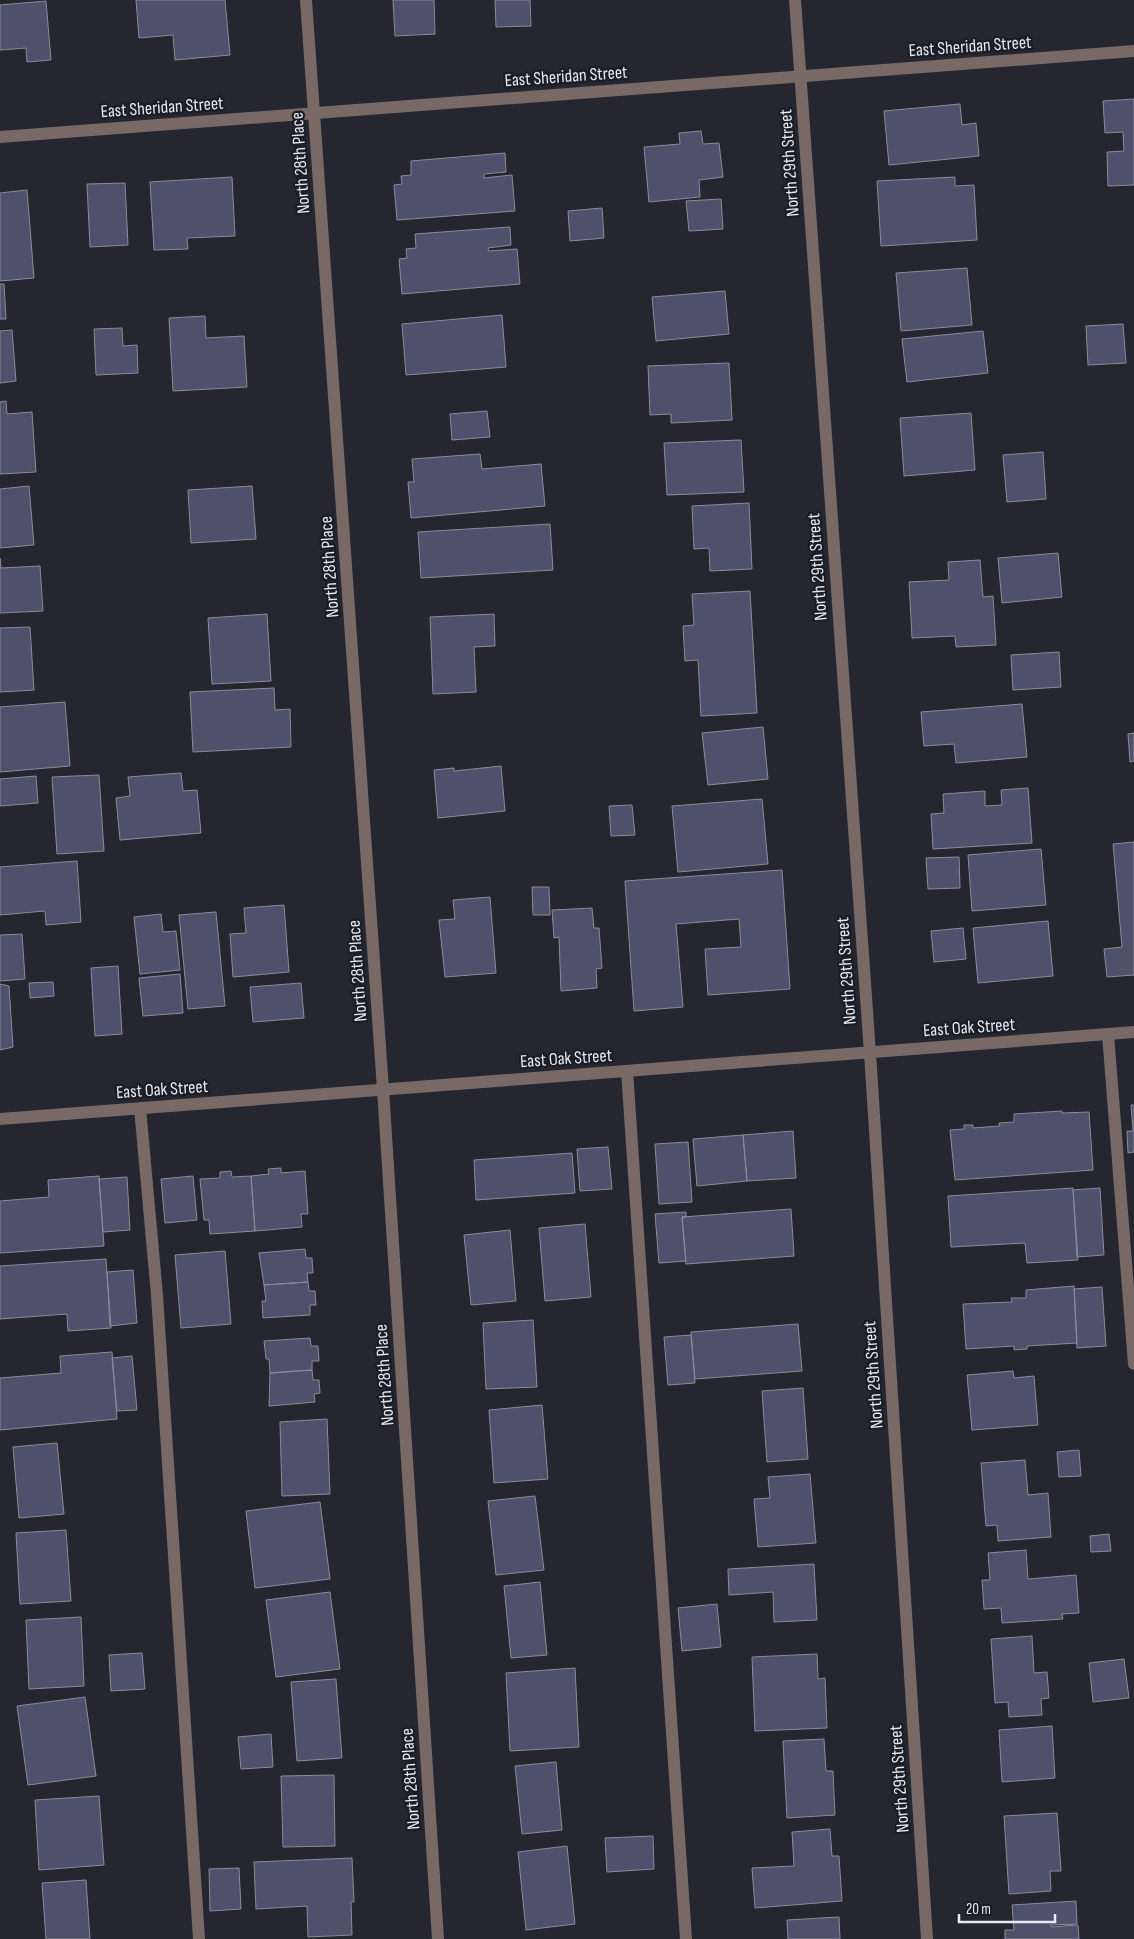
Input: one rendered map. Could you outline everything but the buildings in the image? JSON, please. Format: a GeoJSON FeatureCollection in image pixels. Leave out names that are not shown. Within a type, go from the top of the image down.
{"type":"FeatureCollection","features":[{"type":"Feature","properties":{"kind":"street","name":"North 28th Place"},"geometry":{"type":"LineString","coordinates":[[306,0],[384,1089],[438,1939]]}},
{"type":"Feature","properties":{"kind":"street","name":"North 29th Street"},"geometry":{"type":"LineString","coordinates":[[795,0],[870,1053],[927,1939]]}},
{"type":"Feature","properties":{"kind":"street","name":"East Sheridan Street"},"geometry":{"type":"LineString","coordinates":[[0,137],[1134,51]]}},
{"type":"Feature","properties":{"kind":"street","name":"East Oak Street"},"geometry":{"type":"LineString","coordinates":[[0,1119],[1134,1032]]}},
{"type":"Feature","properties":{"kind":"street"},"geometry":{"type":"LineString","coordinates":[[1108,1034],[1134,1364]]}},
{"type":"Feature","properties":{"kind":"street"},"geometry":{"type":"LineString","coordinates":[[627,1071],[686,1939]]}},
{"type":"Feature","properties":{"kind":"street"},"geometry":{"type":"LineString","coordinates":[[140,1108],[157,1304],[199,1939]]}}]}
